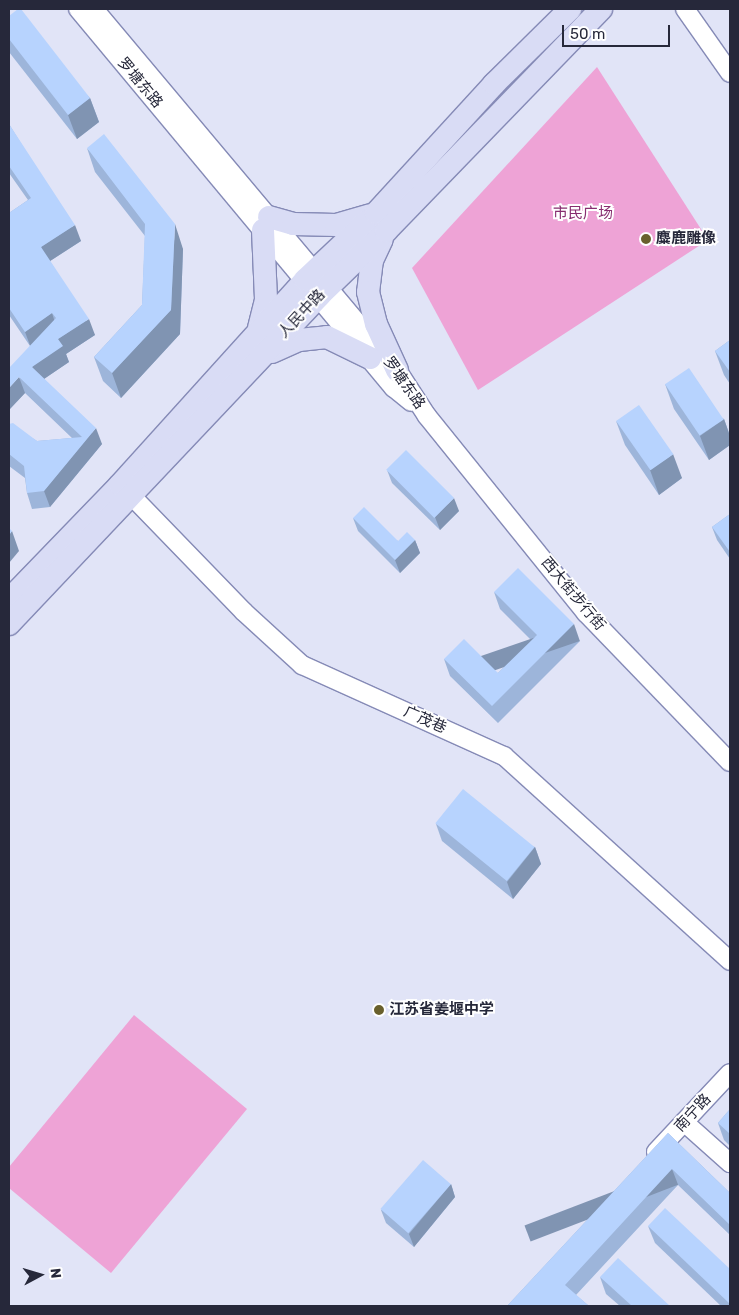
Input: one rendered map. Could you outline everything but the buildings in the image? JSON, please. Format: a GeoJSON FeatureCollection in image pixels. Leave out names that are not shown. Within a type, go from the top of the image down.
{"type":"FeatureCollection","features":[{"type":"Feature","properties":{"kind":"main road","name":"人民中路"},"geometry":{"type":"LineString","coordinates":[[381,222],[494,84],[570,9]]}},
{"type":"Feature","properties":{"kind":"main road","name":"人民中路"},"geometry":{"type":"LineString","coordinates":[[126,490],[259,331],[317,283],[601,9]]}},
{"type":"Feature","properties":{"kind":"main road"},"geometry":{"type":"LineString","coordinates":[[259,331],[266,299],[266,223],[336,225],[381,222],[372,260],[368,292],[376,324],[397,370]]}},
{"type":"Feature","properties":{"kind":"main road","name":"人民中路"},"geometry":{"type":"LineString","coordinates":[[11,612],[126,490],[262,357],[317,283]]}},
{"type":"Feature","properties":{"kind":"main road"},"geometry":{"type":"LineString","coordinates":[[262,357],[298,340],[328,337],[370,358]]}},
{"type":"Feature","properties":{"kind":"street","name":"罗塘东路"},"geometry":{"type":"LineString","coordinates":[[78,9],[317,283],[397,370],[427,416]]}},
{"type":"Feature","properties":{"kind":"street","name":"罗塘东路"},"geometry":{"type":"LineString","coordinates":[[94,9],[266,223]]}},
{"type":"Feature","properties":{"kind":"street"},"geometry":{"type":"LineString","coordinates":[[685,9],[730,72]]}},
{"type":"Feature","properties":{"kind":"street","name":"罗塘东路"},"geometry":{"type":"LineString","coordinates":[[317,283],[370,358],[394,388],[427,416]]}},
{"type":"Feature","properties":{"kind":"street","name":"西大街步行街"},"geometry":{"type":"LineString","coordinates":[[427,416],[586,613],[730,762]]}},
{"type":"Feature","properties":{"kind":"street","name":"广茂巷"},"geometry":{"type":"LineString","coordinates":[[126,490],[244,612],[302,665],[504,756],[730,961]]}},
{"type":"Feature","properties":{"kind":"street","name":"南宁路"},"geometry":{"type":"LineString","coordinates":[[644,1164],[730,1073]]}},
{"type":"Feature","properties":{"kind":"street"},"geometry":{"type":"LineString","coordinates":[[684,1122],[730,1163]]}},
{"type":"Feature","properties":{"kind":"green space","name":"市民广场"},"geometry":{"type":"Polygon","coordinates":[[[597,67],[708,240],[478,390],[412,268],[597,67]]]}},
{"type":"Feature","properties":{"kind":"green space"},"geometry":{"type":"Polygon","coordinates":[[[134,1015],[247,1109],[111,1273],[9,1188],[9,1167],[134,1015]]]}},
{"type":"Feature","properties":{"kind":"place","name":"麋鹿雕像"},"geometry":{"type":"Point","coordinates":[646,239]}},
{"type":"Feature","properties":{"kind":"place","name":"江苏省姜堰中学"},"geometry":{"type":"Point","coordinates":[379,1010]}}]}
